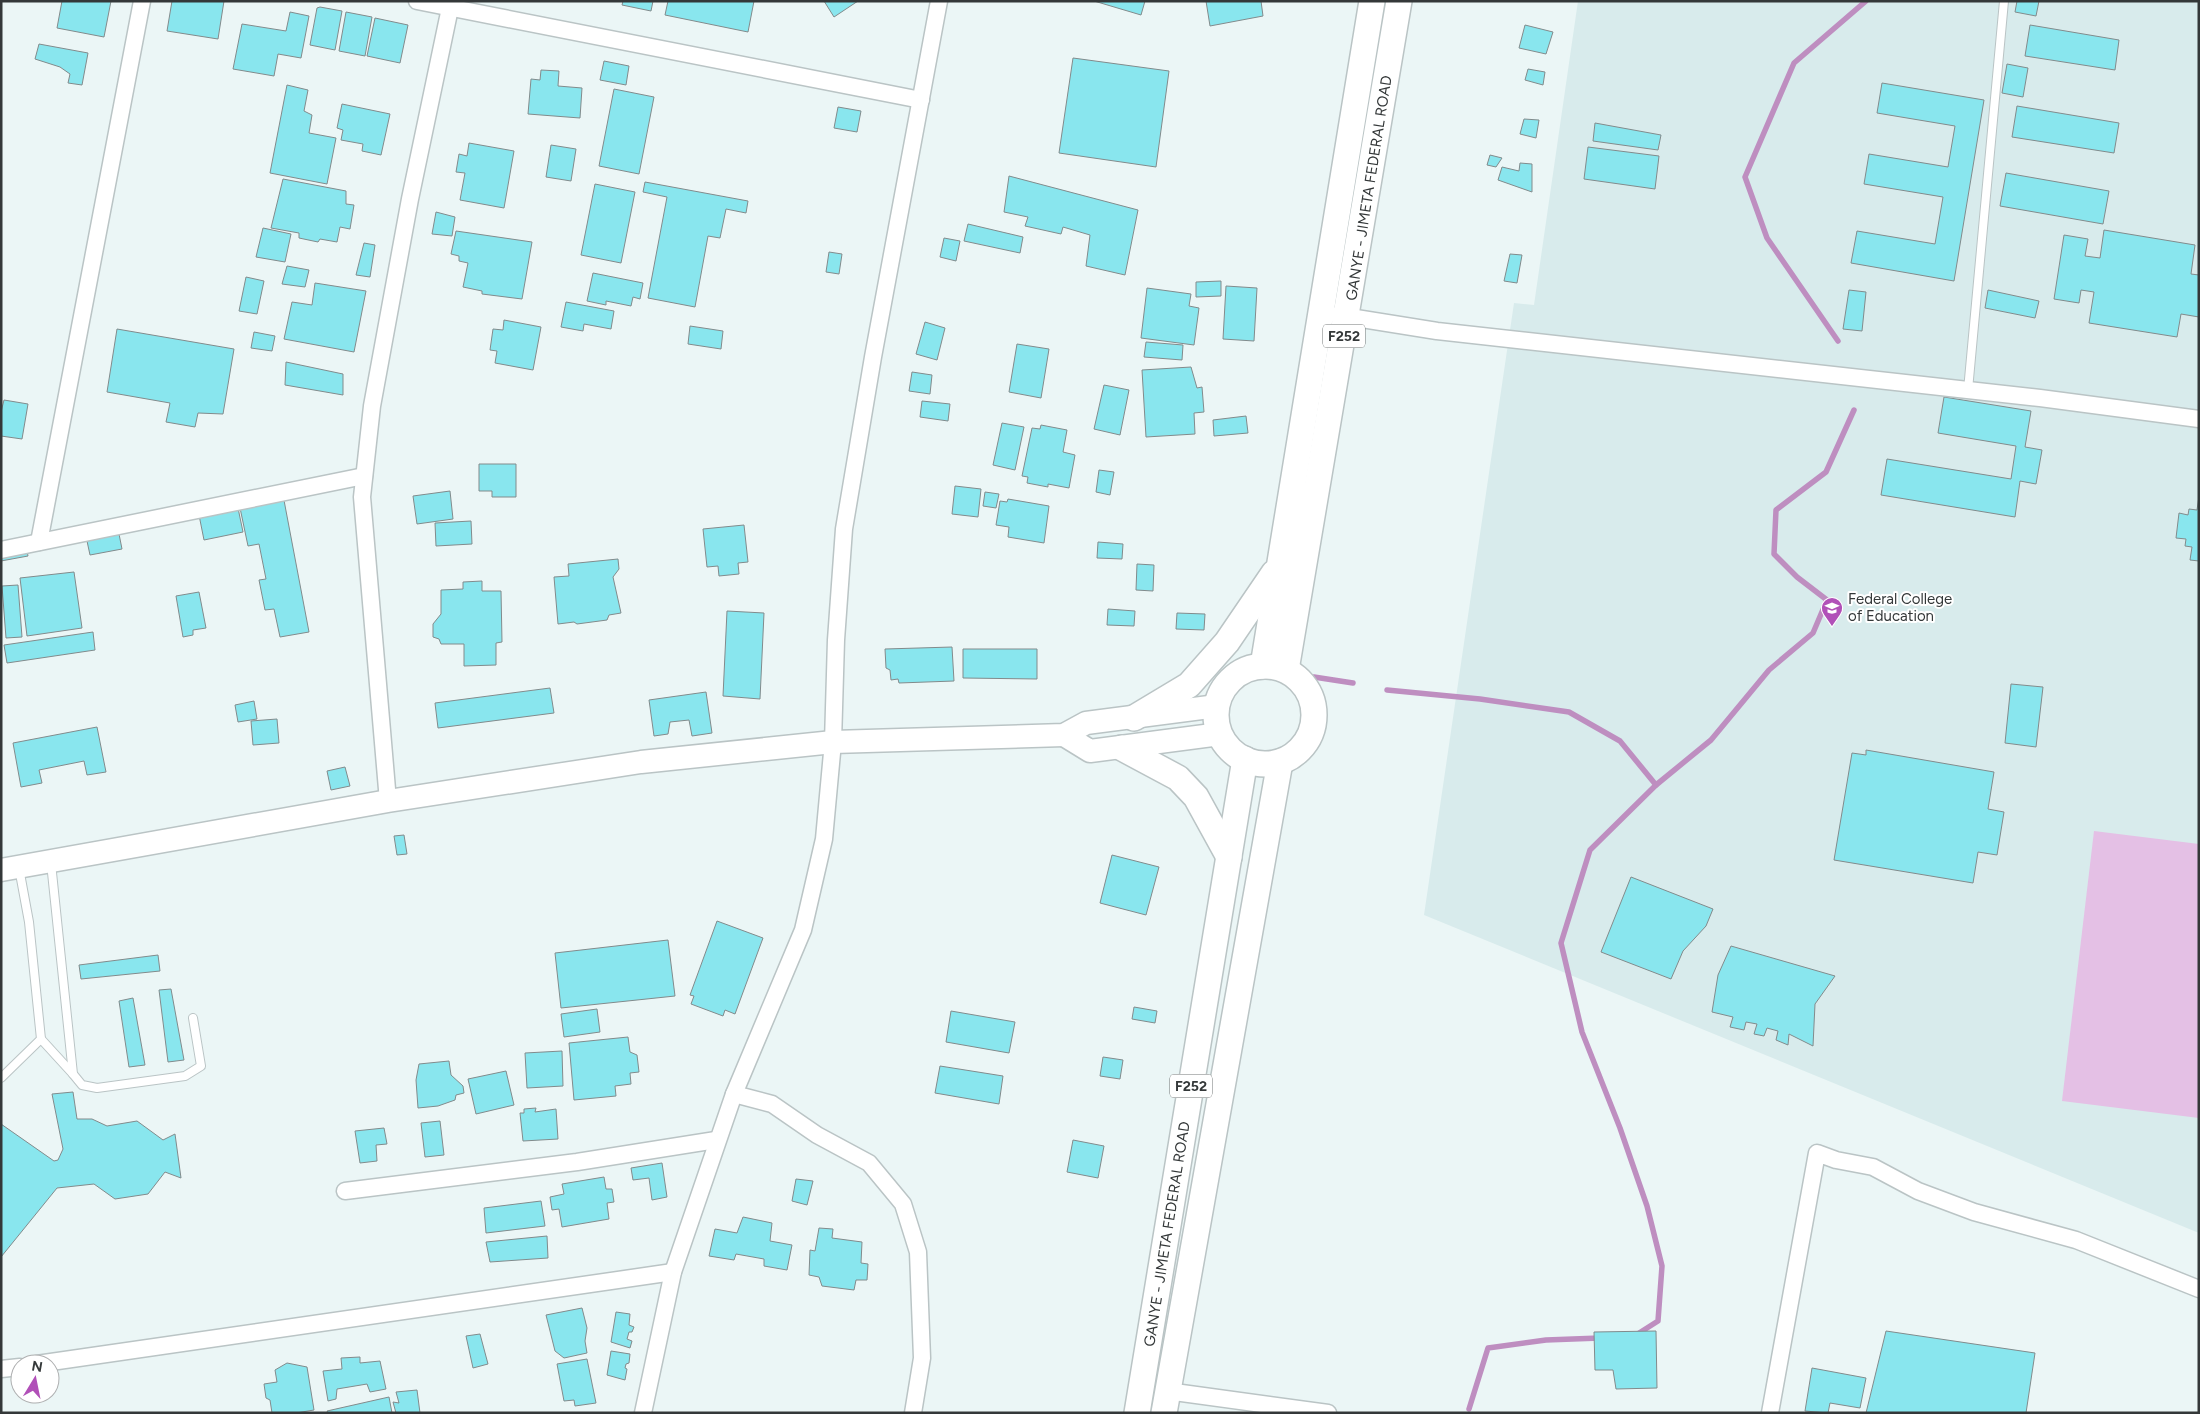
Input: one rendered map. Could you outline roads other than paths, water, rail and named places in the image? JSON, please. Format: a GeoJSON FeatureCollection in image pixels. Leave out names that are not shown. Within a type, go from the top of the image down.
{"type":"FeatureCollection","features":[{"type":"Feature","properties":{"kind":"main road","name":"GANYE - JIMETA FEDERAL ROAD"},"geometry":{"type":"LineString","coordinates":[[1274,668],[1278,566],[1372,1]]}},
{"type":"Feature","properties":{"kind":"main road","name":"GANYE - JIMETA FEDERAL ROAD"},"geometry":{"type":"LineString","coordinates":[[1274,668],[1347,317],[1399,1]]}},
{"type":"Feature","properties":{"kind":"main road"},"geometry":{"type":"LineString","coordinates":[[1134,718],[1190,685],[1227,642],[1278,566]]}},
{"type":"Feature","properties":{"kind":"main road"},"geometry":{"type":"LineString","coordinates":[[1274,668],[1300,680],[1311,695],[1315,718],[1308,741],[1291,757],[1280,762],[1262,764],[1245,760],[1230,749],[1220,734],[1217,723],[1217,706],[1223,689],[1240,672],[1274,668]]}},
{"type":"Feature","properties":{"kind":"main road"},"geometry":{"type":"LineString","coordinates":[[10,868],[388,802],[641,762],[833,742],[1064,735],[1086,724],[1217,706]]}},
{"type":"Feature","properties":{"kind":"main road"},"geometry":{"type":"LineString","coordinates":[[1064,735],[1090,751],[1220,734]]}},
{"type":"Feature","properties":{"kind":"main road"},"geometry":{"type":"LineString","coordinates":[[1122,748],[1178,778],[1196,797],[1229,857]]}},
{"type":"Feature","properties":{"kind":"main road","name":"GANYE - JIMETA FEDERAL ROAD"},"geometry":{"type":"LineString","coordinates":[[1137,1413],[1245,760]]}},
{"type":"Feature","properties":{"kind":"main road","name":"GANYE - JIMETA FEDERAL ROAD"},"geometry":{"type":"LineString","coordinates":[[1166,1402],[1280,762]]}},
{"type":"Feature","properties":{"kind":"street"},"geometry":{"type":"LineString","coordinates":[[38,542],[142,1]]}},
{"type":"Feature","properties":{"kind":"street"},"geometry":{"type":"LineString","coordinates":[[417,1],[921,100]]}},
{"type":"Feature","properties":{"kind":"street"},"geometry":{"type":"LineString","coordinates":[[643,1413],[673,1272],[716,1140],[803,930],[824,839],[833,742],[836,640],[844,529],[873,356],[939,1]]}},
{"type":"Feature","properties":{"kind":"street"},"geometry":{"type":"LineString","coordinates":[[388,802],[362,497],[372,406],[410,199],[450,8]]}},
{"type":"Feature","properties":{"kind":"street"},"geometry":{"type":"LineString","coordinates":[[1320,312],[1437,331],[1968,390],[2199,419]]}},
{"type":"Feature","properties":{"kind":"street"},"geometry":{"type":"LineString","coordinates":[[1,550],[364,476]]}},
{"type":"Feature","properties":{"kind":"street"},"geometry":{"type":"LineString","coordinates":[[734,1094],[772,1104],[817,1135],[869,1162],[903,1204],[918,1252],[922,1358],[912,1413]]}},
{"type":"Feature","properties":{"kind":"street"},"geometry":{"type":"LineString","coordinates":[[345,1191],[577,1162],[716,1140]]}},
{"type":"Feature","properties":{"kind":"street"},"geometry":{"type":"LineString","coordinates":[[1770,1413],[1817,1153],[1836,1160],[1873,1167],[1918,1191],[1974,1212],[2076,1240],[2199,1289]]}},
{"type":"Feature","properties":{"kind":"street"},"geometry":{"type":"LineString","coordinates":[[60,1361],[673,1272]]}},
{"type":"Feature","properties":{"kind":"street"},"geometry":{"type":"LineString","coordinates":[[1166,1402],[1328,1413]]}},
{"type":"Feature","properties":{"kind":"lane"},"geometry":{"type":"LineString","coordinates":[[1968,390],[2004,1]]}},
{"type":"Feature","properties":{"kind":"lane"},"geometry":{"type":"LineString","coordinates":[[51,862],[73,1074]]}},
{"type":"Feature","properties":{"kind":"lane"},"geometry":{"type":"LineString","coordinates":[[10,868],[29,922],[41,1039],[82,1085],[97,1088],[185,1076],[201,1066],[193,1018]]}},
{"type":"Feature","properties":{"kind":"lane"},"geometry":{"type":"LineString","coordinates":[[1,1078],[41,1039]]}},
{"type":"Feature","properties":{"kind":"waterway"},"geometry":{"type":"LineString","coordinates":[[1838,341],[1767,238],[1745,177],[1794,63],[1866,1]]}},
{"type":"Feature","properties":{"kind":"waterway"},"geometry":{"type":"LineString","coordinates":[[1636,1335],[1658,1321],[1662,1266],[1647,1206],[1620,1128],[1582,1032],[1561,943],[1590,850],[1656,785],[1711,740],[1769,670],[1813,633],[1827,600],[1797,577],[1774,554],[1776,510],[1826,472],[1854,410]]}},
{"type":"Feature","properties":{"kind":"waterway"},"geometry":{"type":"LineString","coordinates":[[1314,677],[1353,683]]}},
{"type":"Feature","properties":{"kind":"waterway"},"geometry":{"type":"LineString","coordinates":[[1387,690],[1480,699],[1569,712],[1620,741],[1656,785]]}},
{"type":"Feature","properties":{"kind":"waterway"},"geometry":{"type":"LineString","coordinates":[[1469,1409],[1488,1348],[1546,1340],[1600,1338]]}},
{"type":"Feature","properties":{"kind":"place","name":"Federal College of Education"},"geometry":{"type":"Point","coordinates":[1832,627]}}]}
